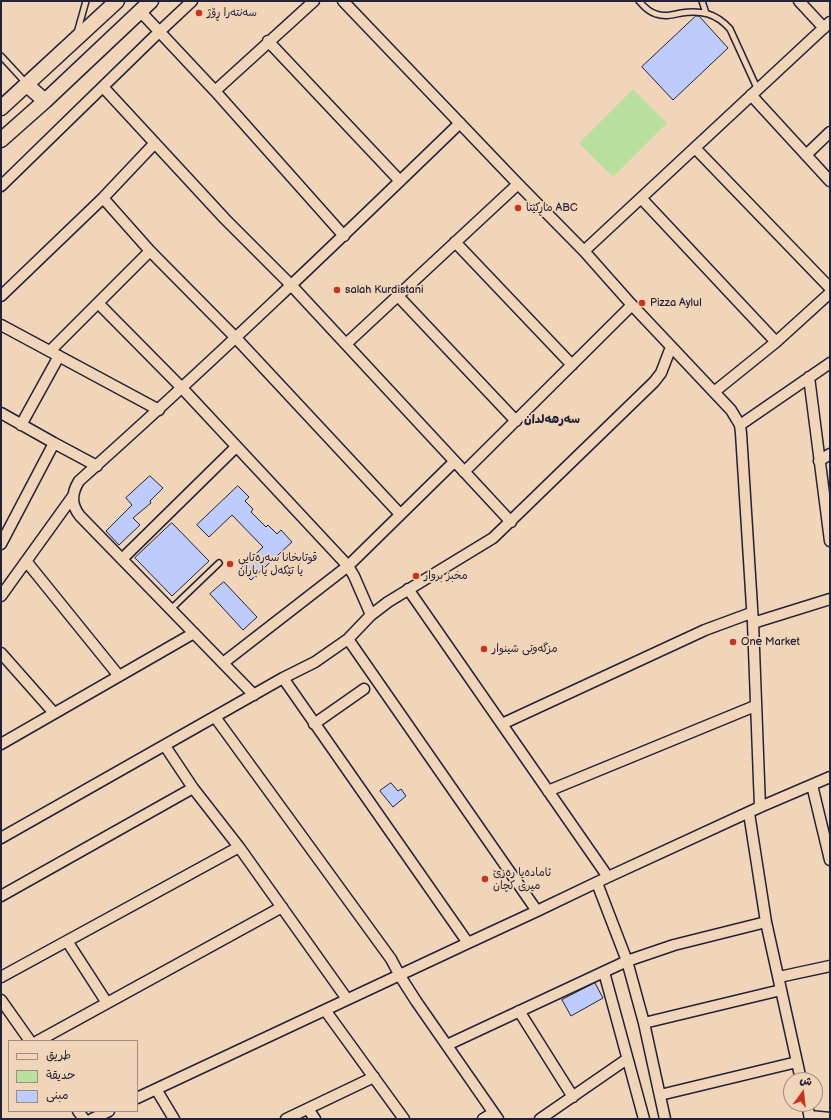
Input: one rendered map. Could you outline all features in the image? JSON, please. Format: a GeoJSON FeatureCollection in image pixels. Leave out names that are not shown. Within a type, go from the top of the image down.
{"type":"FeatureCollection","features":[{"type":"Feature","properties":{"kind":"main road"},"geometry":{"type":"LineString","coordinates":[[1,108],[117,1]]}},
{"type":"Feature","properties":{"kind":"main road"},"geometry":{"type":"LineString","coordinates":[[1,140],[45,101],[151,1]]}},
{"type":"Feature","properties":{"kind":"main road"},"geometry":{"type":"LineString","coordinates":[[27,85],[45,101]]}},
{"type":"Feature","properties":{"kind":"street"},"geometry":{"type":"LineString","coordinates":[[1,186],[192,1]]}},
{"type":"Feature","properties":{"kind":"street"},"geometry":{"type":"LineString","coordinates":[[215,91],[268,41],[314,1]]}},
{"type":"Feature","properties":{"kind":"street"},"geometry":{"type":"LineString","coordinates":[[343,1],[584,251],[632,305],[731,410],[740,425],[752,618],[760,807]]}},
{"type":"Feature","properties":{"kind":"street"},"geometry":{"type":"LineString","coordinates":[[584,251],[827,25],[799,1]]}},
{"type":"Feature","properties":{"kind":"street"},"geometry":{"type":"LineString","coordinates":[[140,11],[215,91],[344,236]]}},
{"type":"Feature","properties":{"kind":"street"},"geometry":{"type":"LineString","coordinates":[[268,41],[400,181]]}},
{"type":"Feature","properties":{"kind":"street"},"geometry":{"type":"LineString","coordinates":[[103,87],[225,219],[291,285],[511,522]]}},
{"type":"Feature","properties":{"kind":"street"},"geometry":{"type":"LineString","coordinates":[[754,92],[806,155],[830,181]]}},
{"type":"Feature","properties":{"kind":"street"},"geometry":{"type":"LineString","coordinates":[[254,695],[80,516],[76,511],[74,504],[73,496],[75,487],[79,481],[159,410],[344,236],[460,123]]}},
{"type":"Feature","properties":{"kind":"street"},"geometry":{"type":"LineString","coordinates":[[806,155],[830,132]]}},
{"type":"Feature","properties":{"kind":"street"},"geometry":{"type":"LineString","coordinates":[[1,296],[103,198],[154,143]]}},
{"type":"Feature","properties":{"kind":"street"},"geometry":{"type":"LineString","coordinates":[[695,148],[830,288]]}},
{"type":"Feature","properties":{"kind":"street"},"geometry":{"type":"LineString","coordinates":[[346,344],[518,184]]}},
{"type":"Feature","properties":{"kind":"street"},"geometry":{"type":"LineString","coordinates":[[103,198],[150,251],[236,337],[400,514]]}},
{"type":"Feature","properties":{"kind":"street"},"geometry":{"type":"LineString","coordinates":[[640,198],[776,342]]}},
{"type":"Feature","properties":{"kind":"street"},"geometry":{"type":"LineString","coordinates":[[455,242],[572,365]]}},
{"type":"Feature","properties":{"kind":"street"},"geometry":{"type":"LineString","coordinates":[[21,424],[54,353],[98,303],[150,251]]}},
{"type":"Feature","properties":{"kind":"street"},"geometry":{"type":"LineString","coordinates":[[714,392],[776,342],[830,293]]}},
{"type":"Feature","properties":{"kind":"street"},"geometry":{"type":"LineString","coordinates":[[398,296],[516,421]]}},
{"type":"Feature","properties":{"kind":"street"},"geometry":{"type":"LineString","coordinates":[[98,303],[182,388],[348,566],[371,615]]}},
{"type":"Feature","properties":{"kind":"street"},"geometry":{"type":"LineString","coordinates":[[464,472],[632,305]]}},
{"type":"Feature","properties":{"kind":"street"},"geometry":{"type":"LineString","coordinates":[[1,325],[159,410]]}},
{"type":"Feature","properties":{"kind":"street"},"geometry":{"type":"LineString","coordinates":[[1,838],[283,678],[315,662],[348,639],[371,615],[408,589],[492,538],[511,522],[654,382],[661,373],[671,347]]}},
{"type":"Feature","properties":{"kind":"street"},"geometry":{"type":"LineString","coordinates":[[740,425],[830,363]]}},
{"type":"Feature","properties":{"kind":"street"},"geometry":{"type":"LineString","coordinates":[[809,377],[830,541]]}},
{"type":"Feature","properties":{"kind":"street"},"geometry":{"type":"LineString","coordinates":[[1,413],[97,466]]}},
{"type":"Feature","properties":{"kind":"street"},"geometry":{"type":"LineString","coordinates":[[1,544],[54,443]]}},
{"type":"Feature","properties":{"kind":"street"},"geometry":{"type":"LineString","coordinates":[[122,559],[236,447]]}},
{"type":"Feature","properties":{"kind":"street"},"geometry":{"type":"LineString","coordinates":[[819,461],[830,454]]}},
{"type":"Feature","properties":{"kind":"street"},"geometry":{"type":"LineString","coordinates":[[223,663],[348,566],[454,462]]}},
{"type":"Feature","properties":{"kind":"street"},"geometry":{"type":"LineString","coordinates":[[1,596],[73,496]]}},
{"type":"Feature","properties":{"kind":"street"},"geometry":{"type":"LineString","coordinates":[[26,561],[119,676]]}},
{"type":"Feature","properties":{"kind":"street"},"geometry":{"type":"LineString","coordinates":[[408,589],[608,877]]}},
{"type":"Feature","properties":{"kind":"street"},"geometry":{"type":"LineString","coordinates":[[502,724],[705,630],[830,599]]}},
{"type":"Feature","properties":{"kind":"street"},"geometry":{"type":"LineString","coordinates":[[1,744],[194,633]]}},
{"type":"Feature","properties":{"kind":"street"},"geometry":{"type":"LineString","coordinates":[[348,639],[537,912]]}},
{"type":"Feature","properties":{"kind":"street"},"geometry":{"type":"LineString","coordinates":[[1,653],[54,714]]}},
{"type":"Feature","properties":{"kind":"street"},"geometry":{"type":"LineString","coordinates":[[283,678],[468,943]]}},
{"type":"Feature","properties":{"kind":"street"},"geometry":{"type":"LineString","coordinates":[[314,724],[364,689]]}},
{"type":"Feature","properties":{"kind":"street"},"geometry":{"type":"LineString","coordinates":[[548,791],[755,706]]}},
{"type":"Feature","properties":{"kind":"street"},"geometry":{"type":"LineString","coordinates":[[216,717],[391,959],[400,976],[446,1045],[496,1116],[484,1119]]}},
{"type":"Feature","properties":{"kind":"street"},"geometry":{"type":"LineString","coordinates":[[165,746],[347,999]]}},
{"type":"Feature","properties":{"kind":"street"},"geometry":{"type":"LineString","coordinates":[[138,1098],[347,999],[537,912],[597,882],[760,807],[830,777]]}},
{"type":"Feature","properties":{"kind":"street"},"geometry":{"type":"LineString","coordinates":[[812,785],[830,860]]}},
{"type":"Feature","properties":{"kind":"street"},"geometry":{"type":"LineString","coordinates":[[1,896],[194,788]]}},
{"type":"Feature","properties":{"kind":"street"},"geometry":{"type":"LineString","coordinates":[[749,812],[766,922],[800,1072]]}},
{"type":"Feature","properties":{"kind":"street"},"geometry":{"type":"LineString","coordinates":[[1,977],[239,847]]}},
{"type":"Feature","properties":{"kind":"street"},"geometry":{"type":"LineString","coordinates":[[597,882],[627,961],[644,1022],[665,1119]]}},
{"type":"Feature","properties":{"kind":"street"},"geometry":{"type":"LineString","coordinates":[[40,1040],[282,907]]}},
{"type":"Feature","properties":{"kind":"street"},"geometry":{"type":"LineString","coordinates":[[446,1045],[627,961],[674,945],[766,922]]}},
{"type":"Feature","properties":{"kind":"street"},"geometry":{"type":"LineString","coordinates":[[68,941],[107,1003]]}},
{"type":"Feature","properties":{"kind":"street"},"geometry":{"type":"LineString","coordinates":[[779,977],[830,966]]}},
{"type":"Feature","properties":{"kind":"street"},"geometry":{"type":"LineString","coordinates":[[604,972],[644,1119]]}},
{"type":"Feature","properties":{"kind":"street"},"geometry":{"type":"LineString","coordinates":[[644,1022],[781,990]]}},
{"type":"Feature","properties":{"kind":"street"},"geometry":{"type":"LineString","coordinates":[[1,1000],[29,1040]]}},
{"type":"Feature","properties":{"kind":"street"},"geometry":{"type":"LineString","coordinates":[[325,1010],[404,1119]]}},
{"type":"Feature","properties":{"kind":"street"},"geometry":{"type":"LineString","coordinates":[[519,1011],[573,1097]]}},
{"type":"Feature","properties":{"kind":"street"},"geometry":{"type":"LineString","coordinates":[[540,1119],[627,1059]]}},
{"type":"Feature","properties":{"kind":"street"},"geometry":{"type":"LineString","coordinates":[[660,1095],[798,1062]]}},
{"type":"Feature","properties":{"kind":"street"},"geometry":{"type":"LineString","coordinates":[[286,1119],[374,1077]]}},
{"type":"Feature","properties":{"kind":"street"},"geometry":{"type":"LineString","coordinates":[[156,1089],[174,1119]]}},
{"type":"Feature","properties":{"kind":"street"},"geometry":{"type":"LineString","coordinates":[[308,1108],[315,1119]]}},
{"type":"Feature","properties":{"kind":"street"},"geometry":{"type":"LineString","coordinates":[[92,1119],[107,1112]]}},
{"type":"Feature","properties":{"kind":"street"},"geometry":{"type":"LineString","coordinates":[[810,1117],[830,1118]]}},
{"type":"Feature","properties":{"kind":"lane"},"geometry":{"type":"LineString","coordinates":[[76,40],[86,1]]}},
{"type":"Feature","properties":{"kind":"lane"},"geometry":{"type":"LineString","coordinates":[[639,1],[649,11],[661,16],[691,12],[706,13],[716,16],[724,22],[730,29],[754,92]]}},
{"type":"Feature","properties":{"kind":"lane"},"geometry":{"type":"LineString","coordinates":[[702,1],[706,13]]}},
{"type":"Feature","properties":{"kind":"lane"},"geometry":{"type":"LineString","coordinates":[[1,56],[27,85]]}},
{"type":"Feature","properties":{"kind":"lane"},"geometry":{"type":"LineString","coordinates":[[171,609],[219,563]]}},
{"type":"Feature","properties":{"kind":"green space"},"geometry":{"type":"Polygon","coordinates":[[[633,89],[667,123],[613,177],[579,143],[633,89]]]}},
{"type":"Feature","properties":{"kind":"building"},"geometry":{"type":"Polygon","coordinates":[[[696,16],[699,16],[728,48],[673,100],[642,67],[696,16]]]}},
{"type":"Feature","properties":{"kind":"building"},"geometry":{"type":"Polygon","coordinates":[[[150,476],[163,488],[150,501],[151,503],[133,518],[140,525],[119,545],[106,531],[132,505],[126,498],[150,476]]]}},
{"type":"Feature","properties":{"kind":"building"},"geometry":{"type":"Polygon","coordinates":[[[238,486],[249,497],[245,501],[253,509],[251,512],[266,527],[268,525],[277,534],[281,530],[292,542],[251,580],[240,569],[263,547],[232,515],[209,537],[197,525],[238,486]]]}},
{"type":"Feature","properties":{"kind":"building"},"geometry":{"type":"Polygon","coordinates":[[[172,523],[209,561],[172,596],[135,558],[172,523]]]}},
{"type":"Feature","properties":{"kind":"building"},"geometry":{"type":"Polygon","coordinates":[[[224,582],[257,617],[243,630],[210,594],[224,582]]]}},
{"type":"Feature","properties":{"kind":"building"},"geometry":{"type":"Polygon","coordinates":[[[391,783],[398,791],[401,789],[406,796],[393,807],[380,791],[391,783]]]}},
{"type":"Feature","properties":{"kind":"building"},"geometry":{"type":"Polygon","coordinates":[[[595,983],[603,998],[571,1016],[562,1000],[595,983]]]}},
{"type":"Feature","properties":{"kind":"place","name":"سەنتەرا ڕۆژ"},"geometry":{"type":"Point","coordinates":[199,13]}},
{"type":"Feature","properties":{"kind":"place","name":"ماڕکێتا ABC"},"geometry":{"type":"Point","coordinates":[518,208]}},
{"type":"Feature","properties":{"kind":"place","name":"salah Kurdistani"},"geometry":{"type":"Point","coordinates":[337,290]}},
{"type":"Feature","properties":{"kind":"place","name":"Pizza Aylul"},"geometry":{"type":"Point","coordinates":[642,303]}},
{"type":"Feature","properties":{"kind":"place","name":"قوتابخانا سەرەتایی یا تێکەل یا باران"},"geometry":{"type":"Point","coordinates":[230,564]}},
{"type":"Feature","properties":{"kind":"place","name":"مخبز بروار"},"geometry":{"type":"Point","coordinates":[416,576]}},
{"type":"Feature","properties":{"kind":"place","name":"One Market"},"geometry":{"type":"Point","coordinates":[733,642]}},
{"type":"Feature","properties":{"kind":"place","name":"مزگەوتی شينوار"},"geometry":{"type":"Point","coordinates":[484,649]}},
{"type":"Feature","properties":{"kind":"place","name":"ئامادەيا رەزێ ميرى كچان"},"geometry":{"type":"Point","coordinates":[485,879]}},
{"type":"Feature","properties":{"kind":"district","name":"سەرهەلدان"},"geometry":{"type":"Point","coordinates":[552,420]}}]}
